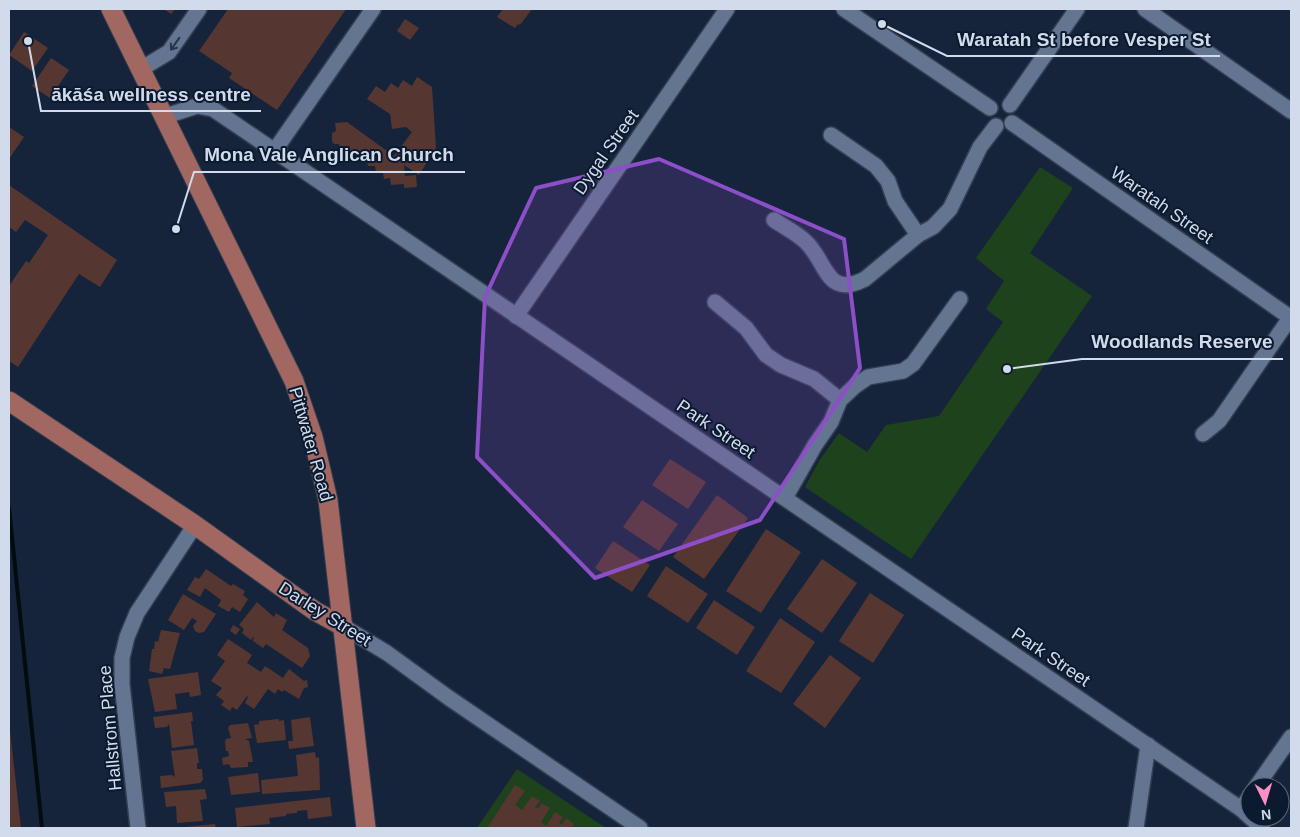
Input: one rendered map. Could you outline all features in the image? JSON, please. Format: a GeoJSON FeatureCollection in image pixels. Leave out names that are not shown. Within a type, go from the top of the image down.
{"type":"FeatureCollection","features":[{"type":"Feature","properties":{"kind":"main road","name":"Pittwater Road"},"geometry":{"type":"LineString","coordinates":[[111,9],[294,381],[313,437],[328,500],[366,828]]}},
{"type":"Feature","properties":{"kind":"main road","name":"Darley Street"},"geometry":{"type":"LineString","coordinates":[[9,401],[195,525],[315,611],[344,627]]}},
{"type":"Feature","properties":{"kind":"street"},"geometry":{"type":"LineString","coordinates":[[141,69],[169,52],[199,9]]}},
{"type":"Feature","properties":{"kind":"street"},"geometry":{"type":"LineString","coordinates":[[275,150],[373,9]]}},
{"type":"Feature","properties":{"kind":"street","name":"Dygal Street"},"geometry":{"type":"LineString","coordinates":[[516,316],[727,9]]}},
{"type":"Feature","properties":{"kind":"street"},"geometry":{"type":"LineString","coordinates":[[844,9],[990,108]]}},
{"type":"Feature","properties":{"kind":"street"},"geometry":{"type":"LineString","coordinates":[[1010,105],[1077,9]]}},
{"type":"Feature","properties":{"kind":"street"},"geometry":{"type":"LineString","coordinates":[[1145,9],[1291,111]]}},
{"type":"Feature","properties":{"kind":"street"},"geometry":{"type":"LineString","coordinates":[[997,103],[1010,105],[1014,111],[1012,123],[1006,127],[996,126],[990,120],[990,108],[997,103]]}},
{"type":"Feature","properties":{"kind":"street","name":"Park Street"},"geometry":{"type":"LineString","coordinates":[[163,117],[197,106],[212,109],[275,150],[1240,808]]}},
{"type":"Feature","properties":{"kind":"street","name":"Waratah Street"},"geometry":{"type":"LineString","coordinates":[[1012,123],[1291,318]]}},
{"type":"Feature","properties":{"kind":"street"},"geometry":{"type":"LineString","coordinates":[[774,220],[806,242],[818,257],[824,272],[834,281],[846,286],[865,279],[918,235],[933,227],[950,209],[980,147],[996,126]]}},
{"type":"Feature","properties":{"kind":"street"},"geometry":{"type":"LineString","coordinates":[[831,135],[876,166],[888,181],[895,201],[918,235]]}},
{"type":"Feature","properties":{"kind":"street"},"geometry":{"type":"LineString","coordinates":[[785,498],[815,445],[831,422],[840,400],[868,377],[902,371],[913,364],[960,299]]}},
{"type":"Feature","properties":{"kind":"street"},"geometry":{"type":"LineString","coordinates":[[715,302],[746,328],[766,355],[782,365],[814,379],[840,400]]}},
{"type":"Feature","properties":{"kind":"street"},"geometry":{"type":"LineString","coordinates":[[1203,434],[1219,421],[1291,318]]}},
{"type":"Feature","properties":{"kind":"street","name":"Hallstrom Place"},"geometry":{"type":"LineString","coordinates":[[138,828],[122,684],[122,658],[126,637],[137,613],[195,525]]}},
{"type":"Feature","properties":{"kind":"street","name":"Darley Street"},"geometry":{"type":"LineString","coordinates":[[344,627],[387,653],[449,698],[640,828]]}},
{"type":"Feature","properties":{"kind":"street"},"geometry":{"type":"LineString","coordinates":[[1263,777],[1291,738]]}},
{"type":"Feature","properties":{"kind":"street"},"geometry":{"type":"LineString","coordinates":[[1136,828],[1148,746]]}},
{"type":"Feature","properties":{"kind":"highlighted area"},"geometry":{"type":"Polygon","coordinates":[[[659,159],[844,239],[860,368],[760,520],[595,578],[477,457],[485,297],[536,188],[659,159]]]}},
{"type":"Feature","properties":{"kind":"green space"},"geometry":{"type":"Polygon","coordinates":[[[1040,167],[1073,188],[1030,253],[1092,296],[911,559],[805,487],[819,461],[839,433],[867,452],[886,425],[939,416],[1003,322],[986,309],[1004,281],[976,258],[1040,167]]]}},
{"type":"Feature","properties":{"kind":"green space"},"geometry":{"type":"Polygon","coordinates":[[[517,769],[606,828],[477,828],[517,769]]]}},
{"type":"Feature","properties":{"kind":"building"},"geometry":{"type":"Polygon","coordinates":[[[164,9],[175,9],[171,14],[164,9]]]}},
{"type":"Feature","properties":{"kind":"building"},"geometry":{"type":"Polygon","coordinates":[[[228,9],[346,9],[277,110],[229,78],[232,73],[199,51],[228,9]]]}},
{"type":"Feature","properties":{"kind":"building"},"geometry":{"type":"Polygon","coordinates":[[[503,9],[532,9],[520,25],[518,24],[515,28],[497,17],[503,9]]]}},
{"type":"Feature","properties":{"kind":"building"},"geometry":{"type":"Polygon","coordinates":[[[405,19],[419,28],[410,40],[397,31],[405,19]]]}},
{"type":"Feature","properties":{"kind":"building"},"geometry":{"type":"Polygon","coordinates":[[[24,32],[48,48],[32,71],[9,55],[24,32]]]}},
{"type":"Feature","properties":{"kind":"building"},"geometry":{"type":"Polygon","coordinates":[[[51,58],[69,70],[50,98],[32,86],[51,58]]]}},
{"type":"Feature","properties":{"kind":"building"},"geometry":{"type":"Polygon","coordinates":[[[417,77],[432,87],[436,148],[419,175],[404,165],[405,176],[416,175],[417,187],[404,188],[404,184],[391,185],[390,178],[384,179],[383,173],[376,173],[375,166],[368,166],[367,160],[361,161],[360,155],[352,156],[352,152],[340,153],[339,144],[334,144],[332,141],[332,133],[336,131],[335,123],[347,122],[394,156],[412,132],[406,127],[392,129],[390,114],[367,99],[376,86],[385,92],[391,83],[398,88],[403,80],[412,86],[417,77]]]}},
{"type":"Feature","properties":{"kind":"building"},"geometry":{"type":"Polygon","coordinates":[[[9,127],[24,137],[9,159],[9,127]]]}},
{"type":"Feature","properties":{"kind":"building"},"geometry":{"type":"Polygon","coordinates":[[[9,185],[117,260],[100,287],[79,274],[18,367],[9,361],[9,286],[26,261],[29,263],[48,235],[25,220],[16,232],[9,227],[9,185]]]}},
{"type":"Feature","properties":{"kind":"building"},"geometry":{"type":"Polygon","coordinates":[[[670,459],[706,482],[688,509],[652,485],[670,459]]]}},
{"type":"Feature","properties":{"kind":"building"},"geometry":{"type":"Polygon","coordinates":[[[717,495],[748,518],[704,579],[673,557],[717,495]]]}},
{"type":"Feature","properties":{"kind":"building"},"geometry":{"type":"Polygon","coordinates":[[[642,500],[678,524],[659,551],[623,527],[642,500]]]}},
{"type":"Feature","properties":{"kind":"building"},"geometry":{"type":"Polygon","coordinates":[[[766,529],[801,552],[761,613],[726,591],[766,529]]]}},
{"type":"Feature","properties":{"kind":"building"},"geometry":{"type":"Polygon","coordinates":[[[613,541],[650,565],[632,592],[595,568],[613,541]]]}},
{"type":"Feature","properties":{"kind":"building"},"geometry":{"type":"Polygon","coordinates":[[[822,559],[857,583],[822,633],[787,609],[822,559]]]}},
{"type":"Feature","properties":{"kind":"building"},"geometry":{"type":"Polygon","coordinates":[[[666,566],[708,594],[688,623],[647,596],[666,566]]]}},
{"type":"Feature","properties":{"kind":"building"},"geometry":{"type":"Polygon","coordinates":[[[206,569],[231,586],[233,584],[245,591],[243,595],[248,599],[240,612],[232,607],[229,612],[218,606],[221,600],[205,588],[200,597],[187,590],[195,577],[199,579],[206,569]]]}},
{"type":"Feature","properties":{"kind":"building"},"geometry":{"type":"Polygon","coordinates":[[[870,593],[904,615],[873,663],[839,641],[870,593]]]}},
{"type":"Feature","properties":{"kind":"building"},"geometry":{"type":"Polygon","coordinates":[[[183,594],[216,614],[204,632],[199,633],[195,631],[193,626],[197,621],[192,618],[184,630],[168,620],[183,594]]]}},
{"type":"Feature","properties":{"kind":"building"},"geometry":{"type":"Polygon","coordinates":[[[714,600],[755,627],[737,655],[696,628],[714,600]]]}},
{"type":"Feature","properties":{"kind":"building"},"geometry":{"type":"Polygon","coordinates":[[[257,602],[274,617],[276,613],[287,620],[282,630],[308,648],[310,656],[302,668],[266,644],[263,648],[253,641],[254,636],[251,640],[242,633],[244,629],[239,625],[257,602]]]}},
{"type":"Feature","properties":{"kind":"building"},"geometry":{"type":"Polygon","coordinates":[[[780,618],[815,642],[781,693],[746,671],[780,618]]]}},
{"type":"Feature","properties":{"kind":"building"},"geometry":{"type":"Polygon","coordinates":[[[233,625],[240,629],[236,635],[230,631],[233,625]]]}},
{"type":"Feature","properties":{"kind":"building"},"geometry":{"type":"Polygon","coordinates":[[[161,630],[180,633],[170,669],[164,668],[162,674],[149,671],[152,649],[154,649],[155,641],[158,642],[161,630]]]}},
{"type":"Feature","properties":{"kind":"building"},"geometry":{"type":"Polygon","coordinates":[[[228,639],[252,655],[247,663],[261,672],[265,666],[283,678],[289,669],[304,681],[307,680],[308,687],[304,688],[299,699],[284,690],[282,692],[278,689],[275,694],[268,689],[254,709],[245,703],[247,696],[237,710],[232,707],[230,711],[221,705],[224,701],[216,695],[222,688],[211,681],[225,661],[217,655],[228,639]]]}},
{"type":"Feature","properties":{"kind":"building"},"geometry":{"type":"Polygon","coordinates":[[[830,655],[861,678],[825,728],[793,704],[830,655]]]}},
{"type":"Feature","properties":{"kind":"building"},"geometry":{"type":"Polygon","coordinates":[[[198,672],[201,695],[190,697],[189,692],[175,694],[177,709],[155,712],[148,679],[198,672]]]}},
{"type":"Feature","properties":{"kind":"building"},"geometry":{"type":"Polygon","coordinates":[[[192,712],[193,721],[191,721],[194,745],[172,748],[169,724],[167,727],[155,728],[153,717],[192,712]]]}},
{"type":"Feature","properties":{"kind":"building"},"geometry":{"type":"Polygon","coordinates":[[[310,717],[314,746],[289,749],[288,741],[293,741],[291,720],[310,717]]]}},
{"type":"Feature","properties":{"kind":"building"},"geometry":{"type":"Polygon","coordinates":[[[279,719],[279,721],[284,720],[286,740],[257,743],[254,725],[259,724],[259,721],[279,719]]]}},
{"type":"Feature","properties":{"kind":"building"},"geometry":{"type":"Polygon","coordinates":[[[248,723],[252,738],[245,739],[249,741],[253,762],[248,762],[248,767],[231,768],[229,764],[223,765],[222,758],[229,756],[228,751],[226,751],[225,742],[226,739],[231,738],[228,728],[230,725],[248,723]]]}},
{"type":"Feature","properties":{"kind":"building"},"geometry":{"type":"Polygon","coordinates":[[[10,731],[21,828],[9,828],[10,731]]]}},
{"type":"Feature","properties":{"kind":"building"},"geometry":{"type":"Polygon","coordinates":[[[197,748],[199,763],[197,763],[197,769],[202,769],[203,780],[200,783],[161,788],[160,776],[172,775],[175,777],[171,751],[197,748]]]}},
{"type":"Feature","properties":{"kind":"building"},"geometry":{"type":"Polygon","coordinates":[[[315,752],[316,758],[319,757],[320,790],[262,794],[261,780],[298,776],[296,755],[315,752]]]}},
{"type":"Feature","properties":{"kind":"building"},"geometry":{"type":"Polygon","coordinates":[[[258,773],[260,792],[231,795],[228,777],[258,773]]]}},
{"type":"Feature","properties":{"kind":"building"},"geometry":{"type":"Polygon","coordinates":[[[515,785],[525,791],[515,805],[522,810],[532,796],[540,801],[535,807],[538,809],[542,803],[550,808],[541,822],[546,826],[555,812],[563,817],[559,823],[562,825],[566,818],[574,824],[571,828],[487,828],[515,785]]]}},
{"type":"Feature","properties":{"kind":"building"},"geometry":{"type":"Polygon","coordinates":[[[205,789],[207,799],[200,800],[203,821],[177,823],[176,806],[166,807],[164,792],[205,789]]]}},
{"type":"Feature","properties":{"kind":"building"},"geometry":{"type":"Polygon","coordinates":[[[330,797],[332,816],[308,819],[307,810],[297,811],[297,813],[286,814],[286,816],[269,818],[270,824],[237,827],[235,808],[330,797]]]}},
{"type":"Feature","properties":{"kind":"building"},"geometry":{"type":"Polygon","coordinates":[[[215,824],[216,828],[185,827],[215,824]]]}},
{"type":"Feature","properties":{"kind":"waterway"},"geometry":{"type":"LineString","coordinates":[[9,508],[42,828]]}},
{"type":"Feature","properties":{"kind":"place","name":"Waratah St before Vesper St"},"geometry":{"type":"Point","coordinates":[882,24]}},
{"type":"Feature","properties":{"kind":"place","name":"ākāśa wellness centre"},"geometry":{"type":"Point","coordinates":[28,41]}},
{"type":"Feature","properties":{"kind":"place","name":"Mona Vale Anglican Church"},"geometry":{"type":"Point","coordinates":[176,229]}},
{"type":"Feature","properties":{"kind":"place","name":"Woodlands Reserve"},"geometry":{"type":"Point","coordinates":[1007,369]}}]}
